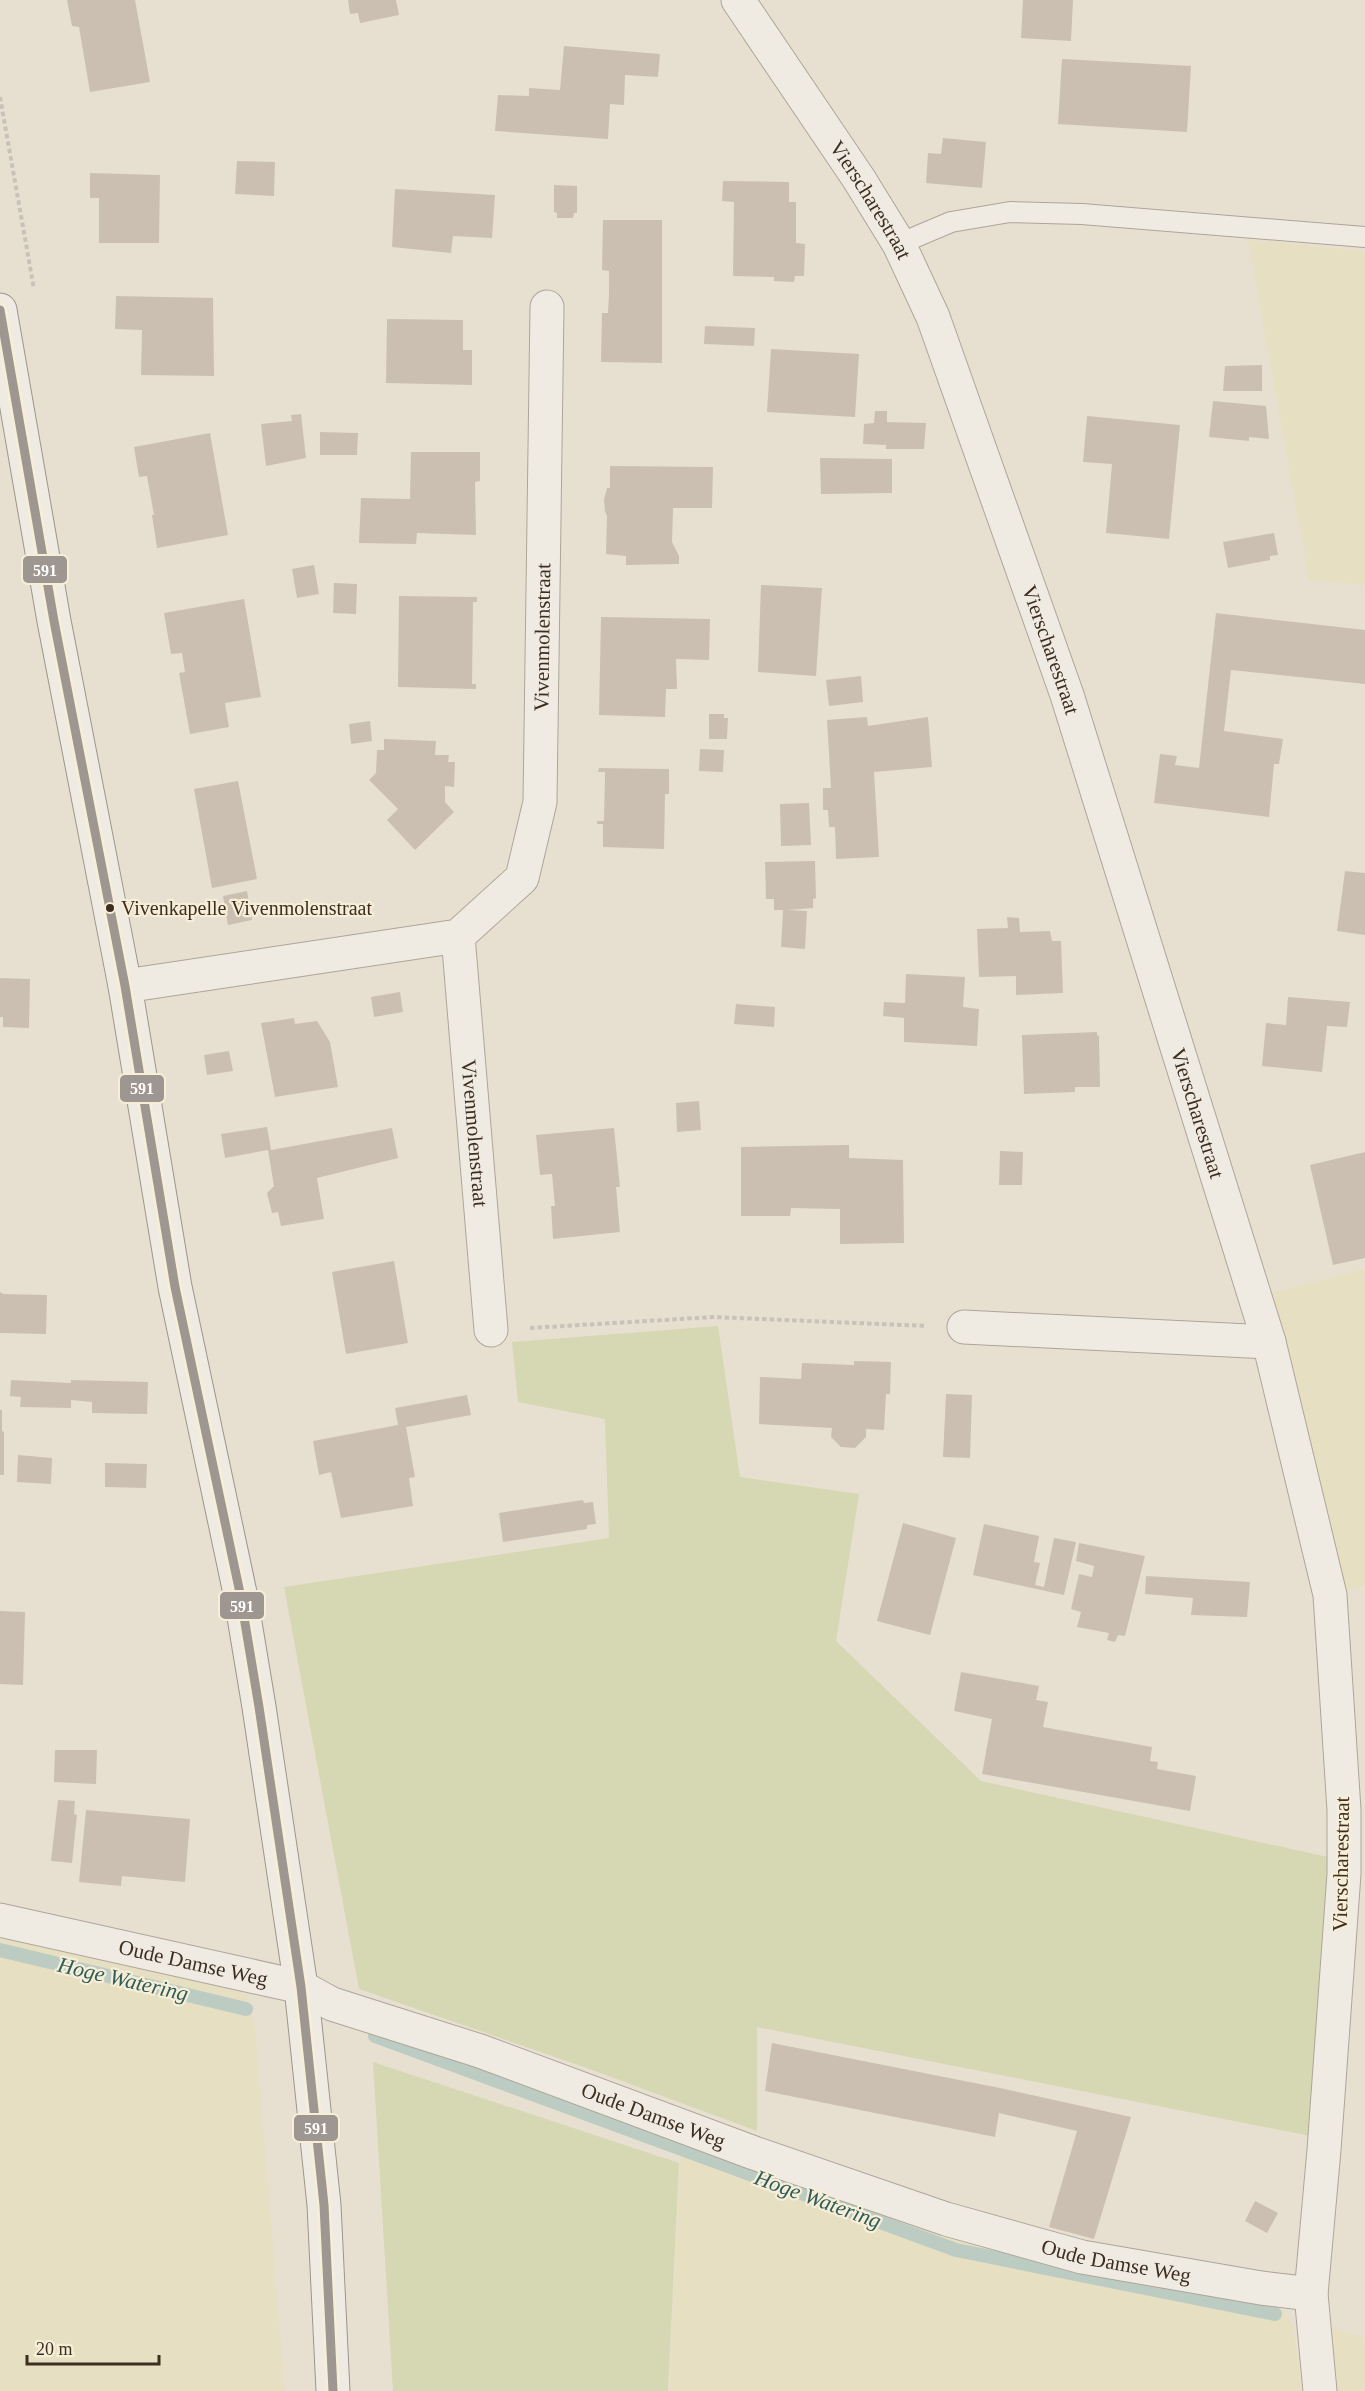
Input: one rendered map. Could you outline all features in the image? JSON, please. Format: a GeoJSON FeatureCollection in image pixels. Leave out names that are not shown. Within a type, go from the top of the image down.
{"type":"FeatureCollection","features":[{"type":"Feature","properties":{"kind":"street","name":"Vierscharestraat"},"geometry":{"type":"LineString","coordinates":[[738,0],[860,179],[899,244],[933,317],[1067,695],[1269,1342],[1330,1595],[1344,1810],[1344,1874],[1311,2294],[1320,2391]]}},
{"type":"Feature","properties":{"kind":"street","name":"Vivenmolenstraat"},"geometry":{"type":"LineString","coordinates":[[491,1330],[458,936],[522,878],[540,802],[547,307]]}},
{"type":"Feature","properties":{"kind":"street"},"geometry":{"type":"LineString","coordinates":[[0,310],[56,632],[125,986],[175,1287],[240,1593],[302,1987],[324,2205],[333,2391]]}},
{"type":"Feature","properties":{"kind":"street"},"geometry":{"type":"LineString","coordinates":[[125,986],[458,936]]}},
{"type":"Feature","properties":{"kind":"street"},"geometry":{"type":"LineString","coordinates":[[963,1327],[1269,1342]]}},
{"type":"Feature","properties":{"kind":"street","name":"Oude Damse Weg"},"geometry":{"type":"LineString","coordinates":[[0,1920],[302,1987],[332,2004],[480,2051],[754,2153],[946,2219],[1082,2257],[1250,2286],[1311,2294]]}},
{"type":"Feature","properties":{"kind":"lane"},"geometry":{"type":"LineString","coordinates":[[899,244],[951,222],[1010,212],[1082,214],[1365,237]]}},
{"type":"Feature","properties":{"kind":"path"},"geometry":{"type":"LineString","coordinates":[[491,1330],[714,1317],[963,1327]]}},
{"type":"Feature","properties":{"kind":"shaded area"},"geometry":{"type":"Polygon","coordinates":[[[1248,240],[1365,251],[1365,585],[1309,580],[1248,240]]]}},
{"type":"Feature","properties":{"kind":"shaded area"},"geometry":{"type":"Polygon","coordinates":[[[1365,1269],[1365,1586],[1330,1595],[1254,1297],[1365,1269]]]}},
{"type":"Feature","properties":{"kind":"shaded area"},"geometry":{"type":"Polygon","coordinates":[[[0,1934],[245,1988],[255,2026],[285,2391],[0,2391],[0,1934]]]}},
{"type":"Feature","properties":{"kind":"shaded area"},"geometry":{"type":"Polygon","coordinates":[[[684,2139],[1278,2307],[1293,2324],[1302,2391],[669,2391],[680,2163],[684,2139]]]}},
{"type":"Feature","properties":{"kind":"shaded area"},"geometry":{"type":"Polygon","coordinates":[[[1328,2326],[1365,2337],[1365,2391],[1333,2391],[1328,2326]]]}},
{"type":"Feature","properties":{"kind":"green space"},"geometry":{"type":"Polygon","coordinates":[[[718,1326],[740,1477],[859,1494],[836,1641],[981,1781],[1328,1857],[1310,2136],[757,2027],[757,2131],[584,2067],[359,1989],[284,1587],[609,1538],[605,1419],[518,1402],[512,1342],[718,1326]]]}},
{"type":"Feature","properties":{"kind":"green space"},"geometry":{"type":"Polygon","coordinates":[[[373,2062],[679,2163],[668,2391],[393,2391],[373,2062]]]}},
{"type":"Feature","properties":{"kind":"building"},"geometry":{"type":"Polygon","coordinates":[[[67,0],[135,0],[150,82],[90,92],[79,27],[72,26],[67,0]]]}},
{"type":"Feature","properties":{"kind":"building"},"geometry":{"type":"Polygon","coordinates":[[[348,0],[396,0],[399,15],[360,23],[358,13],[350,14],[348,0]]]}},
{"type":"Feature","properties":{"kind":"building"},"geometry":{"type":"Polygon","coordinates":[[[1023,0],[1073,0],[1071,41],[1021,38],[1023,0]]]}},
{"type":"Feature","properties":{"kind":"building"},"geometry":{"type":"Polygon","coordinates":[[[564,46],[660,54],[658,77],[625,75],[624,105],[610,104],[608,139],[495,131],[498,95],[529,96],[529,88],[560,90],[564,46]]]}},
{"type":"Feature","properties":{"kind":"building"},"geometry":{"type":"Polygon","coordinates":[[[1062,59],[1191,66],[1187,132],[1058,124],[1062,59]]]}},
{"type":"Feature","properties":{"kind":"building"},"geometry":{"type":"Polygon","coordinates":[[[943,138],[986,142],[982,188],[926,183],[928,153],[941,154],[943,138]]]}},
{"type":"Feature","properties":{"kind":"building"},"geometry":{"type":"Polygon","coordinates":[[[237,161],[275,162],[274,196],[235,194],[237,161]]]}},
{"type":"Feature","properties":{"kind":"building"},"geometry":{"type":"Polygon","coordinates":[[[90,173],[160,175],[159,243],[99,243],[99,198],[90,198],[90,173]]]}},
{"type":"Feature","properties":{"kind":"building"},"geometry":{"type":"Polygon","coordinates":[[[723,181],[789,182],[789,202],[796,202],[796,243],[805,244],[804,276],[795,276],[794,282],[774,281],[774,277],[733,276],[734,202],[722,201],[723,181]]]}},
{"type":"Feature","properties":{"kind":"building"},"geometry":{"type":"Polygon","coordinates":[[[554,185],[577,186],[577,213],[574,213],[573,218],[557,218],[557,213],[554,212],[554,185]]]}},
{"type":"Feature","properties":{"kind":"building"},"geometry":{"type":"Polygon","coordinates":[[[395,189],[495,195],[492,238],[453,236],[451,253],[392,247],[395,189]]]}},
{"type":"Feature","properties":{"kind":"building"},"geometry":{"type":"Polygon","coordinates":[[[603,220],[662,220],[662,363],[601,362],[602,313],[608,313],[609,294],[609,271],[602,270],[603,220]]]}},
{"type":"Feature","properties":{"kind":"building"},"geometry":{"type":"Polygon","coordinates":[[[116,296],[213,298],[214,376],[141,375],[142,330],[115,329],[116,296]]]}},
{"type":"Feature","properties":{"kind":"building"},"geometry":{"type":"Polygon","coordinates":[[[387,319],[463,320],[463,350],[472,350],[472,385],[386,383],[387,319]]]}},
{"type":"Feature","properties":{"kind":"building"},"geometry":{"type":"Polygon","coordinates":[[[705,326],[755,328],[754,346],[704,344],[705,326]]]}},
{"type":"Feature","properties":{"kind":"building"},"geometry":{"type":"Polygon","coordinates":[[[771,349],[859,354],[855,417],[767,412],[771,349]]]}},
{"type":"Feature","properties":{"kind":"building"},"geometry":{"type":"Polygon","coordinates":[[[1262,365],[1262,391],[1223,391],[1225,366],[1262,365]]]}},
{"type":"Feature","properties":{"kind":"building"},"geometry":{"type":"Polygon","coordinates":[[[1213,401],[1266,406],[1269,439],[1249,437],[1249,441],[1209,437],[1213,401]]]}},
{"type":"Feature","properties":{"kind":"building"},"geometry":{"type":"Polygon","coordinates":[[[875,411],[887,411],[887,422],[926,423],[924,449],[886,449],[886,445],[863,444],[864,424],[874,423],[875,411]]]}},
{"type":"Feature","properties":{"kind":"building"},"geometry":{"type":"Polygon","coordinates":[[[301,414],[306,458],[266,466],[261,424],[292,421],[291,415],[301,414]]]}},
{"type":"Feature","properties":{"kind":"building"},"geometry":{"type":"Polygon","coordinates":[[[1087,416],[1180,425],[1169,539],[1106,533],[1112,464],[1083,462],[1087,416]]]}},
{"type":"Feature","properties":{"kind":"building"},"geometry":{"type":"Polygon","coordinates":[[[320,432],[358,433],[357,455],[320,455],[320,432]]]}},
{"type":"Feature","properties":{"kind":"building"},"geometry":{"type":"Polygon","coordinates":[[[210,433],[228,535],[157,548],[147,476],[139,477],[134,447],[210,433]]]}},
{"type":"Feature","properties":{"kind":"building"},"geometry":{"type":"Polygon","coordinates":[[[411,452],[480,452],[480,481],[475,482],[476,535],[417,533],[416,544],[359,543],[361,498],[410,499],[411,452]]]}},
{"type":"Feature","properties":{"kind":"building"},"geometry":{"type":"Polygon","coordinates":[[[820,458],[892,459],[892,493],[821,494],[820,458]]]}},
{"type":"Feature","properties":{"kind":"building"},"geometry":{"type":"Polygon","coordinates":[[[610,466],[713,467],[712,508],[673,508],[672,542],[679,556],[679,564],[626,565],[626,556],[606,554],[607,516],[604,500],[607,488],[610,488],[610,466]]]}},
{"type":"Feature","properties":{"kind":"building"},"geometry":{"type":"Polygon","coordinates":[[[1274,533],[1278,555],[1270,556],[1270,560],[1228,568],[1223,542],[1274,533]]]}},
{"type":"Feature","properties":{"kind":"building"},"geometry":{"type":"Polygon","coordinates":[[[314,565],[319,594],[297,598],[292,569],[314,565]]]}},
{"type":"Feature","properties":{"kind":"building"},"geometry":{"type":"Polygon","coordinates":[[[334,583],[357,584],[356,614],[333,613],[334,583]]]}},
{"type":"Feature","properties":{"kind":"building"},"geometry":{"type":"Polygon","coordinates":[[[761,585],[822,588],[816,676],[758,672],[761,585]]]}},
{"type":"Feature","properties":{"kind":"building"},"geometry":{"type":"Polygon","coordinates":[[[399,596],[477,597],[477,602],[473,602],[472,684],[476,684],[476,689],[398,687],[399,596]]]}},
{"type":"Feature","properties":{"kind":"building"},"geometry":{"type":"Polygon","coordinates":[[[244,599],[261,697],[225,703],[229,727],[190,734],[179,673],[185,672],[182,653],[171,654],[164,613],[244,599]]]}},
{"type":"Feature","properties":{"kind":"building"},"geometry":{"type":"Polygon","coordinates":[[[1216,613],[1365,630],[1365,684],[1231,670],[1224,731],[1283,739],[1279,764],[1274,764],[1269,817],[1154,803],[1160,754],[1177,756],[1175,765],[1199,768],[1216,613]]]}},
{"type":"Feature","properties":{"kind":"building"},"geometry":{"type":"Polygon","coordinates":[[[601,617],[710,619],[709,660],[676,659],[677,689],[666,689],[665,717],[599,715],[601,617]]]}},
{"type":"Feature","properties":{"kind":"building"},"geometry":{"type":"Polygon","coordinates":[[[861,676],[863,702],[829,706],[826,680],[861,676]]]}},
{"type":"Feature","properties":{"kind":"building"},"geometry":{"type":"Polygon","coordinates":[[[709,714],[724,714],[724,718],[728,718],[727,739],[709,739],[709,714]]]}},
{"type":"Feature","properties":{"kind":"building"},"geometry":{"type":"Polygon","coordinates":[[[867,717],[868,726],[928,717],[932,767],[874,772],[879,857],[836,859],[835,827],[829,827],[828,810],[823,810],[823,788],[831,788],[827,720],[867,717]]]}},
{"type":"Feature","properties":{"kind":"building"},"geometry":{"type":"Polygon","coordinates":[[[370,721],[372,741],[351,744],[349,724],[370,721]]]}},
{"type":"Feature","properties":{"kind":"building"},"geometry":{"type":"Polygon","coordinates":[[[384,739],[436,741],[435,755],[449,755],[448,762],[455,762],[454,787],[445,786],[445,802],[454,812],[415,850],[387,820],[398,809],[369,780],[376,773],[377,750],[384,750],[384,739]]]}},
{"type":"Feature","properties":{"kind":"building"},"geometry":{"type":"Polygon","coordinates":[[[700,749],[724,750],[723,772],[699,771],[700,749]]]}},
{"type":"Feature","properties":{"kind":"building"},"geometry":{"type":"Polygon","coordinates":[[[599,768],[669,769],[669,794],[665,794],[664,849],[603,847],[603,824],[597,824],[597,821],[604,821],[605,772],[598,772],[599,768]]]}},
{"type":"Feature","properties":{"kind":"building"},"geometry":{"type":"Polygon","coordinates":[[[238,781],[257,879],[212,888],[194,789],[238,781]]]}},
{"type":"Feature","properties":{"kind":"building"},"geometry":{"type":"Polygon","coordinates":[[[809,803],[811,845],[781,846],[780,804],[809,803]]]}},
{"type":"Feature","properties":{"kind":"building"},"geometry":{"type":"Polygon","coordinates":[[[815,861],[816,898],[813,899],[813,908],[788,910],[807,911],[805,949],[781,947],[783,910],[774,910],[774,899],[766,899],[765,862],[815,861]]]}},
{"type":"Feature","properties":{"kind":"building"},"geometry":{"type":"Polygon","coordinates":[[[1345,871],[1365,873],[1365,935],[1337,931],[1345,871]]]}},
{"type":"Feature","properties":{"kind":"building"},"geometry":{"type":"Polygon","coordinates":[[[247,891],[252,920],[228,925],[223,896],[247,891]]]}},
{"type":"Feature","properties":{"kind":"building"},"geometry":{"type":"Polygon","coordinates":[[[1007,917],[1019,918],[1020,932],[1050,931],[1052,941],[1061,941],[1063,993],[1016,995],[1016,976],[979,977],[977,929],[1008,928],[1007,917]]]}},
{"type":"Feature","properties":{"kind":"building"},"geometry":{"type":"Polygon","coordinates":[[[906,974],[965,977],[963,1007],[979,1009],[977,1046],[904,1042],[904,1018],[883,1016],[884,1002],[905,1003],[906,974]]]}},
{"type":"Feature","properties":{"kind":"building"},"geometry":{"type":"Polygon","coordinates":[[[0,978],[30,979],[29,1028],[3,1027],[3,1017],[0,1017],[0,978]]]}},
{"type":"Feature","properties":{"kind":"building"},"geometry":{"type":"Polygon","coordinates":[[[400,992],[403,1012],[374,1017],[371,997],[400,992]]]}},
{"type":"Feature","properties":{"kind":"building"},"geometry":{"type":"Polygon","coordinates":[[[1288,997],[1350,1002],[1347,1027],[1327,1026],[1322,1072],[1262,1066],[1266,1023],[1286,1025],[1288,997]]]}},
{"type":"Feature","properties":{"kind":"building"},"geometry":{"type":"Polygon","coordinates":[[[736,1004],[775,1007],[774,1027],[734,1024],[736,1004]]]}},
{"type":"Feature","properties":{"kind":"building"},"geometry":{"type":"Polygon","coordinates":[[[294,1018],[295,1024],[317,1021],[330,1042],[338,1087],[275,1097],[261,1023],[294,1018]]]}},
{"type":"Feature","properties":{"kind":"building"},"geometry":{"type":"Polygon","coordinates":[[[1097,1032],[1100,1087],[1075,1087],[1075,1092],[1024,1094],[1022,1035],[1097,1032]]]}},
{"type":"Feature","properties":{"kind":"building"},"geometry":{"type":"Polygon","coordinates":[[[229,1051],[233,1071],[207,1075],[204,1055],[229,1051]]]}},
{"type":"Feature","properties":{"kind":"building"},"geometry":{"type":"Polygon","coordinates":[[[699,1101],[701,1130],[677,1132],[676,1103],[699,1101]]]}},
{"type":"Feature","properties":{"kind":"building"},"geometry":{"type":"Polygon","coordinates":[[[267,1127],[271,1150],[392,1128],[398,1158],[317,1178],[324,1219],[281,1226],[278,1212],[272,1213],[267,1193],[274,1186],[268,1150],[225,1158],[221,1134],[267,1127]]]}},
{"type":"Feature","properties":{"kind":"building"},"geometry":{"type":"Polygon","coordinates":[[[614,1128],[620,1187],[616,1187],[620,1232],[553,1239],[551,1206],[555,1206],[552,1174],[540,1175],[536,1135],[614,1128]]]}},
{"type":"Feature","properties":{"kind":"building"},"geometry":{"type":"Polygon","coordinates":[[[849,1145],[849,1158],[903,1160],[904,1243],[840,1244],[840,1209],[791,1208],[790,1216],[741,1216],[741,1147],[849,1145]]]}},
{"type":"Feature","properties":{"kind":"building"},"geometry":{"type":"Polygon","coordinates":[[[1000,1151],[1023,1152],[1022,1185],[999,1185],[1000,1151]]]}},
{"type":"Feature","properties":{"kind":"building"},"geometry":{"type":"Polygon","coordinates":[[[1365,1152],[1365,1258],[1333,1265],[1310,1165],[1365,1152]]]}},
{"type":"Feature","properties":{"kind":"building"},"geometry":{"type":"Polygon","coordinates":[[[394,1261],[408,1343],[346,1354],[332,1272],[394,1261]]]}},
{"type":"Feature","properties":{"kind":"building"},"geometry":{"type":"Polygon","coordinates":[[[0,1292],[3,1294],[47,1295],[46,1334],[0,1333],[0,1292]]]}},
{"type":"Feature","properties":{"kind":"building"},"geometry":{"type":"Polygon","coordinates":[[[854,1361],[891,1362],[890,1394],[886,1394],[884,1430],[866,1429],[866,1437],[855,1448],[841,1447],[831,1437],[832,1428],[759,1424],[760,1377],[801,1379],[802,1363],[854,1365],[854,1361]]]}},
{"type":"Feature","properties":{"kind":"building"},"geometry":{"type":"Polygon","coordinates":[[[11,1380],[71,1383],[71,1380],[148,1382],[147,1414],[92,1413],[92,1402],[71,1400],[71,1408],[20,1407],[21,1397],[10,1396],[11,1380]]]}},
{"type":"Feature","properties":{"kind":"building"},"geometry":{"type":"Polygon","coordinates":[[[946,1394],[972,1395],[970,1458],[943,1457],[946,1394]]]}},
{"type":"Feature","properties":{"kind":"building"},"geometry":{"type":"Polygon","coordinates":[[[467,1395],[471,1415],[406,1427],[415,1477],[409,1478],[413,1506],[341,1518],[331,1472],[319,1475],[313,1441],[398,1425],[395,1408],[467,1395]]]}},
{"type":"Feature","properties":{"kind":"building"},"geometry":{"type":"Polygon","coordinates":[[[0,1410],[2,1410],[2,1431],[4,1432],[4,1475],[0,1475],[0,1410]]]}},
{"type":"Feature","properties":{"kind":"building"},"geometry":{"type":"Polygon","coordinates":[[[18,1455],[52,1458],[51,1484],[17,1482],[18,1455]]]}},
{"type":"Feature","properties":{"kind":"building"},"geometry":{"type":"Polygon","coordinates":[[[105,1463],[147,1464],[146,1488],[105,1487],[105,1463]]]}},
{"type":"Feature","properties":{"kind":"building"},"geometry":{"type":"Polygon","coordinates":[[[583,1500],[584,1503],[593,1502],[596,1524],[587,1525],[587,1529],[503,1542],[499,1513],[583,1500]]]}},
{"type":"Feature","properties":{"kind":"building"},"geometry":{"type":"Polygon","coordinates":[[[903,1523],[956,1538],[930,1635],[877,1621],[903,1523]]]}},
{"type":"Feature","properties":{"kind":"building"},"geometry":{"type":"Polygon","coordinates":[[[984,1524],[1039,1536],[1034,1562],[1040,1563],[1035,1585],[1044,1587],[1054,1538],[1076,1542],[1064,1595],[973,1575],[984,1524]]]}},
{"type":"Feature","properties":{"kind":"building"},"geometry":{"type":"Polygon","coordinates":[[[1079,1543],[1145,1556],[1125,1636],[1118,1635],[1115,1642],[1107,1640],[1109,1633],[1077,1627],[1081,1612],[1071,1609],[1079,1574],[1092,1577],[1094,1566],[1076,1561],[1079,1543]]]}},
{"type":"Feature","properties":{"kind":"building"},"geometry":{"type":"Polygon","coordinates":[[[1146,1576],[1250,1582],[1247,1617],[1191,1615],[1193,1598],[1145,1594],[1146,1576]]]}},
{"type":"Feature","properties":{"kind":"building"},"geometry":{"type":"Polygon","coordinates":[[[0,1611],[25,1612],[23,1685],[0,1684],[0,1611]]]}},
{"type":"Feature","properties":{"kind":"building"},"geometry":{"type":"Polygon","coordinates":[[[961,1672],[1039,1686],[1036,1700],[1048,1702],[1043,1727],[1152,1747],[1150,1761],[1158,1762],[1157,1769],[1196,1776],[1190,1811],[982,1774],[992,1719],[954,1711],[961,1672]]]}},
{"type":"Feature","properties":{"kind":"building"},"geometry":{"type":"Polygon","coordinates":[[[55,1750],[97,1750],[96,1784],[54,1782],[55,1750]]]}},
{"type":"Feature","properties":{"kind":"building"},"geometry":{"type":"Polygon","coordinates":[[[58,1800],[75,1801],[74,1814],[77,1815],[72,1863],[51,1861],[58,1800]]]}},
{"type":"Feature","properties":{"kind":"building"},"geometry":{"type":"Polygon","coordinates":[[[86,1810],[190,1819],[185,1882],[122,1876],[121,1886],[79,1882],[86,1810]]]}},
{"type":"Feature","properties":{"kind":"building"},"geometry":{"type":"Polygon","coordinates":[[[772,2043],[1005,2089],[1131,2117],[1094,2239],[1049,2227],[1077,2131],[999,2113],[995,2137],[765,2091],[772,2043]]]}},
{"type":"Feature","properties":{"kind":"building"},"geometry":{"type":"Polygon","coordinates":[[[1255,2201],[1278,2213],[1267,2233],[1245,2221],[1255,2201]]]}},
{"type":"Feature","properties":{"kind":"waterway","name":"Hoge Watering"},"geometry":{"type":"LineString","coordinates":[[0,1950],[246,2009]]}},
{"type":"Feature","properties":{"kind":"waterway","name":"Hoge Watering"},"geometry":{"type":"LineString","coordinates":[[375,2036],[956,2250],[1275,2314]]}},
{"type":"Feature","properties":{"kind":"transit line","name":"591"},"geometry":{"type":"LineString","coordinates":[[0,310],[54,621],[125,986],[175,1287],[240,1593],[259,1707],[301,1987],[324,2205],[333,2391]]}},
{"type":"Feature","properties":{"kind":"place","name":"Vivenkapelle Vivenmolenstraat"},"geometry":{"type":"Point","coordinates":[110,908]}}]}
